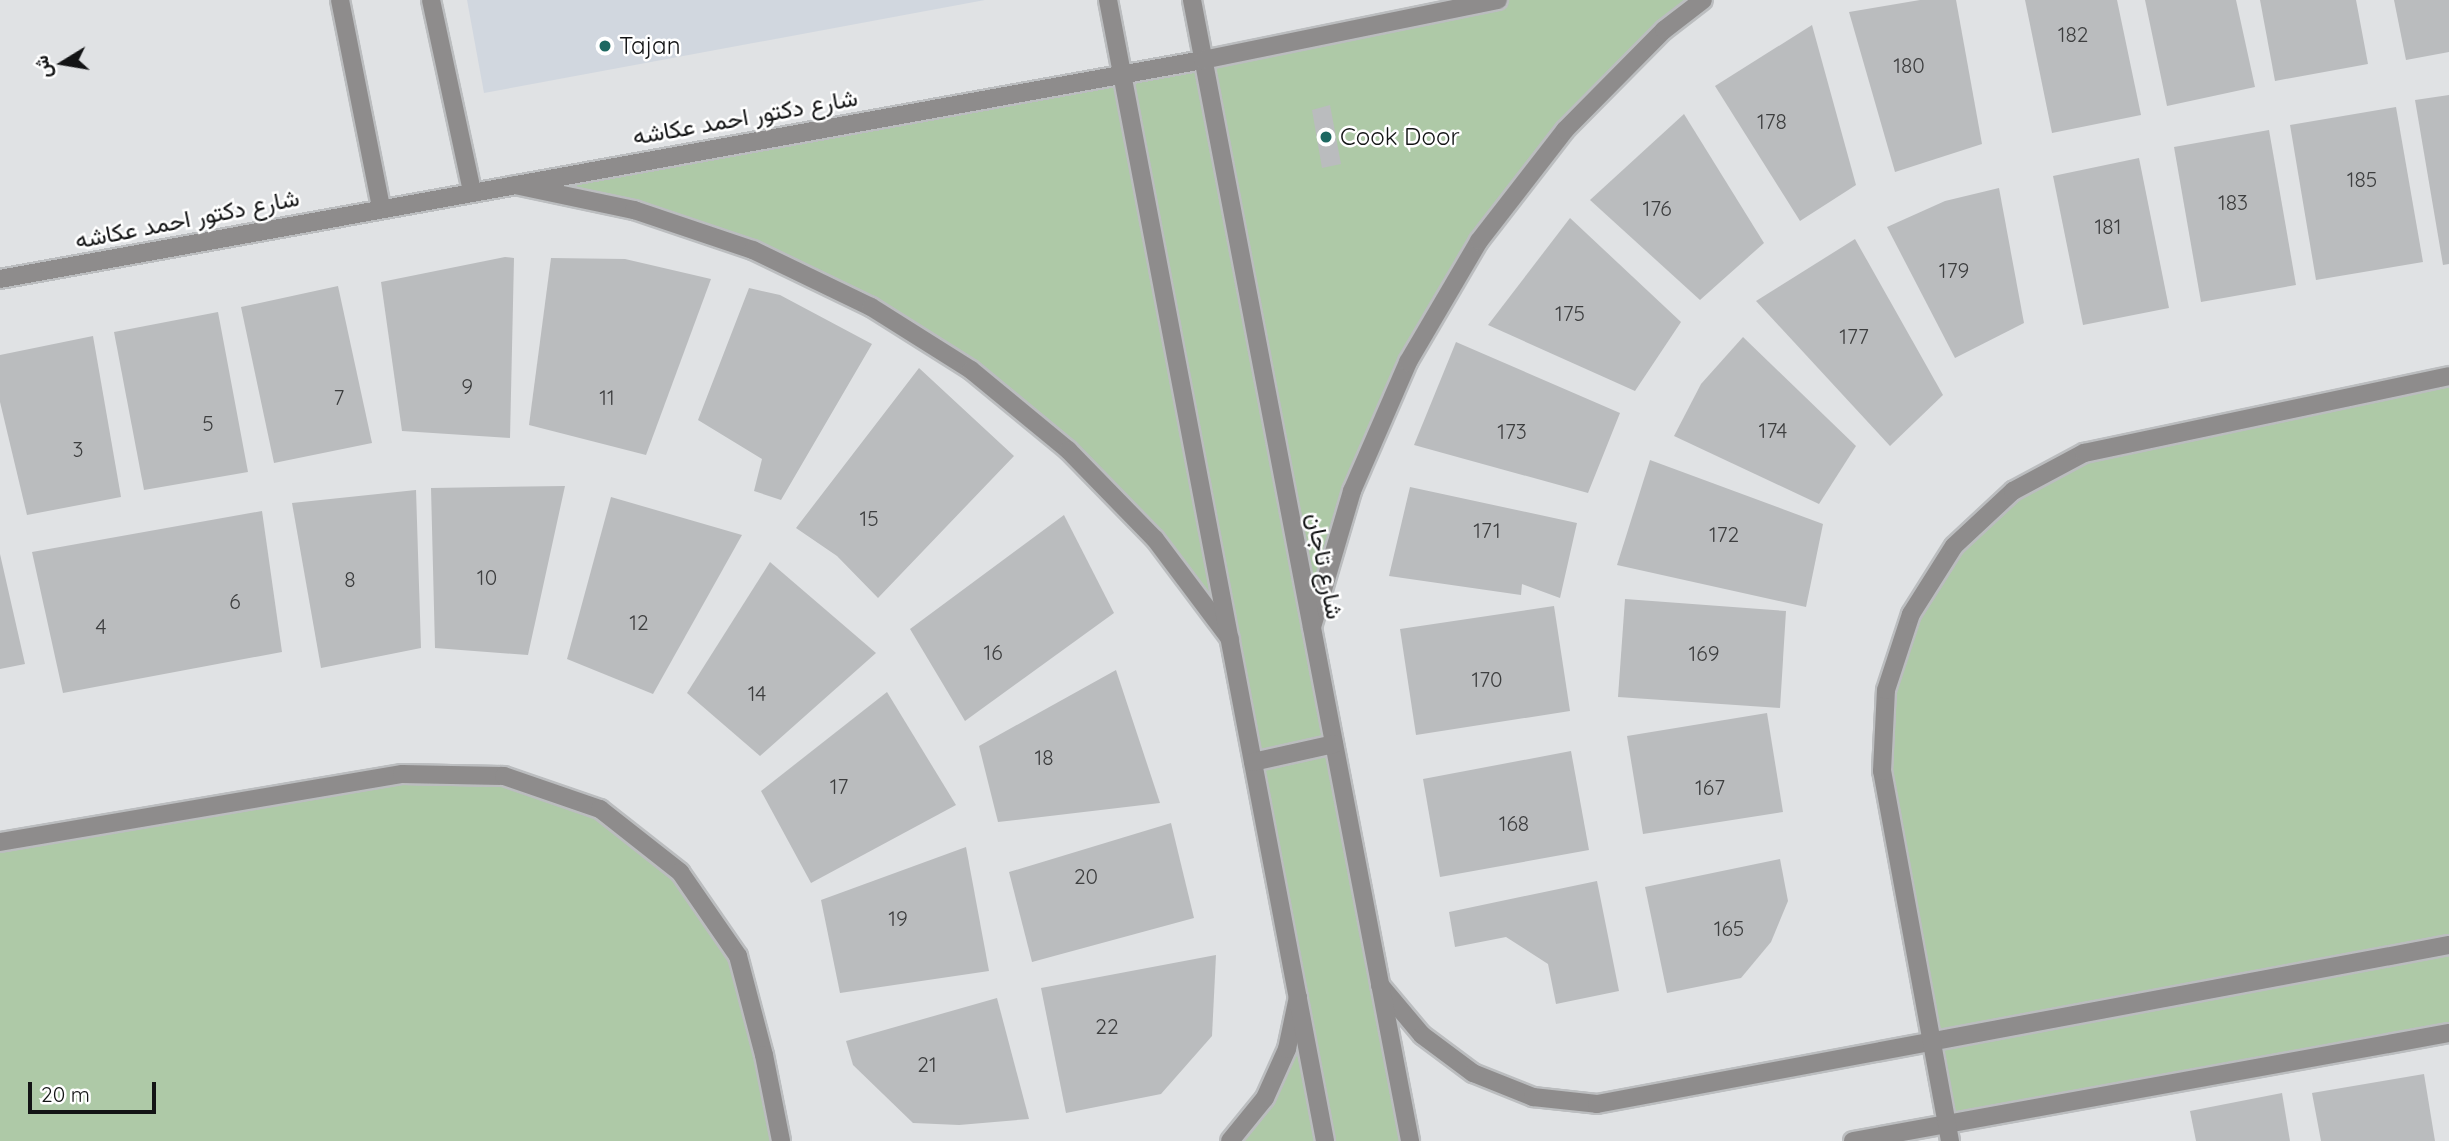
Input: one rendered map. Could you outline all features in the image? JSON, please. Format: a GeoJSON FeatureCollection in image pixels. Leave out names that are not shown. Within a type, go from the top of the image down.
{"type":"FeatureCollection","features":[{"type":"Feature","properties":{"kind":"street"},"geometry":{"type":"LineString","coordinates":[[340,0],[381,208]]}},
{"type":"Feature","properties":{"kind":"street"},"geometry":{"type":"LineString","coordinates":[[430,0],[472,191]]}},
{"type":"Feature","properties":{"kind":"street"},"geometry":{"type":"LineString","coordinates":[[1108,0],[1325,1141]]}},
{"type":"Feature","properties":{"kind":"street","name":"شارع تاجان"},"geometry":{"type":"LineString","coordinates":[[1192,0],[1410,1141]]}},
{"type":"Feature","properties":{"kind":"street","name":"شارع دكتور احمد عكاشه"},"geometry":{"type":"LineString","coordinates":[[0,279],[1203,60],[1494,0]]}},
{"type":"Feature","properties":{"kind":"street"},"geometry":{"type":"LineString","coordinates":[[1312,626],[1352,491],[1408,362],[1479,241],[1565,130],[1664,30],[1703,0]]}},
{"type":"Feature","properties":{"kind":"street"},"geometry":{"type":"LineString","coordinates":[[511,184],[634,210],[753,250],[872,307],[971,370],[1068,450],[1155,539],[1230,639]]}},
{"type":"Feature","properties":{"kind":"street"},"geometry":{"type":"LineString","coordinates":[[1949,1132],[1882,771],[1886,690],[1911,614],[1954,546],[2013,491],[2084,453],[2449,376]]}},
{"type":"Feature","properties":{"kind":"street"},"geometry":{"type":"LineString","coordinates":[[1253,761],[1334,744]]}},
{"type":"Feature","properties":{"kind":"street"},"geometry":{"type":"LineString","coordinates":[[0,842],[402,774],[504,776],[600,809],[680,872],[737,957],[765,1055],[781,1141]]}},
{"type":"Feature","properties":{"kind":"street"},"geometry":{"type":"LineString","coordinates":[[1380,985],[1422,1035],[1473,1073],[1533,1097],[1597,1104],[2449,945]]}},
{"type":"Feature","properties":{"kind":"street"},"geometry":{"type":"LineString","coordinates":[[1230,1141],[1265,1098],[1287,1049],[1298,997]]}},
{"type":"Feature","properties":{"kind":"street"},"geometry":{"type":"LineString","coordinates":[[1853,1141],[1949,1132],[2449,1033]]}},
{"type":"Feature","properties":{"kind":"shaded area","name":"Tajan"},"geometry":{"type":"Polygon","coordinates":[[[467,0],[985,0],[484,93],[467,0]]]}},
{"type":"Feature","properties":{"kind":"green space"},"geometry":{"type":"Polygon","coordinates":[[[1502,0],[1703,0],[1663,30],[1479,241],[1408,362],[1312,627],[1410,1141],[1230,1141],[1265,1098],[1298,998],[1230,639],[1155,539],[979,377],[753,250],[511,184],[1502,0]]]}},
{"type":"Feature","properties":{"kind":"green space"},"geometry":{"type":"Polygon","coordinates":[[[2449,376],[2449,1033],[1947,1124],[1882,771],[1886,690],[1911,614],[1954,546],[2013,491],[2084,453],[2449,376]]]}},
{"type":"Feature","properties":{"kind":"green space"},"geometry":{"type":"Polygon","coordinates":[[[402,774],[504,776],[600,809],[680,872],[738,956],[781,1141],[0,1141],[0,842],[402,774]]]}},
{"type":"Feature","properties":{"kind":"building"},"geometry":{"type":"Polygon","coordinates":[[[1920,0],[1956,0],[1982,144],[1895,172],[1849,12],[1920,0]]]}},
{"type":"Feature","properties":{"kind":"building"},"geometry":{"type":"Polygon","coordinates":[[[2025,0],[2117,0],[2141,115],[2052,133],[2025,0]]]}},
{"type":"Feature","properties":{"kind":"building"},"geometry":{"type":"Polygon","coordinates":[[[2145,0],[2236,0],[2255,87],[2167,106],[2145,0]]]}},
{"type":"Feature","properties":{"kind":"building"},"geometry":{"type":"Polygon","coordinates":[[[2260,0],[2356,0],[2368,64],[2275,81],[2260,0]]]}},
{"type":"Feature","properties":{"kind":"building"},"geometry":{"type":"Polygon","coordinates":[[[2394,0],[2449,0],[2449,52],[2406,60],[2394,0]]]}},
{"type":"Feature","properties":{"kind":"building"},"geometry":{"type":"Polygon","coordinates":[[[1812,25],[1856,185],[1800,221],[1715,86],[1812,25]]]}},
{"type":"Feature","properties":{"kind":"building"},"geometry":{"type":"Polygon","coordinates":[[[2449,95],[2449,264],[2443,265],[2415,100],[2449,95]]]}},
{"type":"Feature","properties":{"kind":"building","name":"Cook Door"},"geometry":{"type":"Polygon","coordinates":[[[1330,105],[1341,164],[1322,168],[1312,110],[1330,105]]]}},
{"type":"Feature","properties":{"kind":"building"},"geometry":{"type":"Polygon","coordinates":[[[2396,107],[2423,262],[2316,280],[2290,125],[2396,107]]]}},
{"type":"Feature","properties":{"kind":"building"},"geometry":{"type":"Polygon","coordinates":[[[1684,114],[1764,243],[1700,300],[1590,200],[1684,114]]]}},
{"type":"Feature","properties":{"kind":"building"},"geometry":{"type":"Polygon","coordinates":[[[2269,130],[2296,285],[2201,302],[2174,147],[2269,130]]]}},
{"type":"Feature","properties":{"kind":"building"},"geometry":{"type":"Polygon","coordinates":[[[2139,158],[2169,308],[2083,325],[2053,176],[2139,158]]]}},
{"type":"Feature","properties":{"kind":"building"},"geometry":{"type":"Polygon","coordinates":[[[1999,188],[2024,323],[1955,358],[1887,227],[1945,201],[1999,188]]]}},
{"type":"Feature","properties":{"kind":"building"},"geometry":{"type":"Polygon","coordinates":[[[1570,218],[1681,322],[1635,391],[1488,325],[1570,218]]]}},
{"type":"Feature","properties":{"kind":"building"},"geometry":{"type":"Polygon","coordinates":[[[1855,239],[1943,395],[1890,446],[1756,301],[1855,239]]]}},
{"type":"Feature","properties":{"kind":"building"},"geometry":{"type":"Polygon","coordinates":[[[505,257],[514,258],[510,438],[402,431],[381,282],[505,257]]]}},
{"type":"Feature","properties":{"kind":"building"},"geometry":{"type":"Polygon","coordinates":[[[551,258],[625,259],[711,279],[646,455],[529,425],[551,258]]]}},
{"type":"Feature","properties":{"kind":"building"},"geometry":{"type":"Polygon","coordinates":[[[338,286],[372,443],[274,463],[241,307],[338,286]]]}},
{"type":"Feature","properties":{"kind":"building"},"geometry":{"type":"Polygon","coordinates":[[[749,288],[780,295],[872,344],[781,500],[754,491],[762,459],[698,420],[749,288]]]}},
{"type":"Feature","properties":{"kind":"building"},"geometry":{"type":"Polygon","coordinates":[[[218,312],[248,472],[144,490],[114,332],[218,312]]]}},
{"type":"Feature","properties":{"kind":"building"},"geometry":{"type":"Polygon","coordinates":[[[93,336],[121,497],[27,515],[0,402],[0,355],[93,336]]]}},
{"type":"Feature","properties":{"kind":"building"},"geometry":{"type":"Polygon","coordinates":[[[1743,337],[1856,446],[1819,504],[1674,436],[1701,384],[1743,337]]]}},
{"type":"Feature","properties":{"kind":"building"},"geometry":{"type":"Polygon","coordinates":[[[1456,342],[1620,413],[1588,493],[1414,445],[1456,342]]]}},
{"type":"Feature","properties":{"kind":"building"},"geometry":{"type":"Polygon","coordinates":[[[919,368],[1014,456],[878,598],[837,556],[796,528],[919,368]]]}},
{"type":"Feature","properties":{"kind":"building"},"geometry":{"type":"Polygon","coordinates":[[[1650,460],[1823,524],[1806,607],[1617,565],[1650,460]]]}},
{"type":"Feature","properties":{"kind":"building"},"geometry":{"type":"Polygon","coordinates":[[[565,486],[528,655],[435,648],[431,488],[565,486]]]}},
{"type":"Feature","properties":{"kind":"building"},"geometry":{"type":"Polygon","coordinates":[[[1410,487],[1577,523],[1560,598],[1522,584],[1521,595],[1389,576],[1410,487]]]}},
{"type":"Feature","properties":{"kind":"building"},"geometry":{"type":"Polygon","coordinates":[[[416,490],[421,648],[321,668],[292,503],[416,490]]]}},
{"type":"Feature","properties":{"kind":"building"},"geometry":{"type":"Polygon","coordinates":[[[611,497],[742,535],[653,694],[567,659],[611,497]]]}},
{"type":"Feature","properties":{"kind":"building"},"geometry":{"type":"Polygon","coordinates":[[[262,511],[282,652],[63,693],[32,552],[262,511]]]}},
{"type":"Feature","properties":{"kind":"building"},"geometry":{"type":"Polygon","coordinates":[[[1064,515],[1114,613],[965,721],[910,629],[1064,515]]]}},
{"type":"Feature","properties":{"kind":"building"},"geometry":{"type":"Polygon","coordinates":[[[0,554],[25,664],[0,669],[0,554]]]}},
{"type":"Feature","properties":{"kind":"building"},"geometry":{"type":"Polygon","coordinates":[[[770,562],[876,653],[760,756],[687,693],[770,562]]]}},
{"type":"Feature","properties":{"kind":"building"},"geometry":{"type":"Polygon","coordinates":[[[1625,599],[1786,611],[1780,708],[1618,697],[1625,599]]]}},
{"type":"Feature","properties":{"kind":"building"},"geometry":{"type":"Polygon","coordinates":[[[1554,606],[1570,711],[1416,735],[1400,629],[1554,606]]]}},
{"type":"Feature","properties":{"kind":"building"},"geometry":{"type":"Polygon","coordinates":[[[1116,670],[1160,803],[998,822],[979,746],[1116,670]]]}},
{"type":"Feature","properties":{"kind":"building"},"geometry":{"type":"Polygon","coordinates":[[[887,692],[956,805],[811,883],[761,791],[887,692]]]}},
{"type":"Feature","properties":{"kind":"building"},"geometry":{"type":"Polygon","coordinates":[[[1767,713],[1783,812],[1643,834],[1627,736],[1767,713]]]}},
{"type":"Feature","properties":{"kind":"building"},"geometry":{"type":"Polygon","coordinates":[[[1571,751],[1589,850],[1440,877],[1423,779],[1571,751]]]}},
{"type":"Feature","properties":{"kind":"building"},"geometry":{"type":"Polygon","coordinates":[[[1171,823],[1194,918],[1032,962],[1009,872],[1171,823]]]}},
{"type":"Feature","properties":{"kind":"building"},"geometry":{"type":"Polygon","coordinates":[[[966,847],[989,971],[840,993],[821,900],[966,847]]]}},
{"type":"Feature","properties":{"kind":"building"},"geometry":{"type":"Polygon","coordinates":[[[1780,859],[1788,901],[1771,942],[1741,978],[1667,993],[1645,887],[1780,859]]]}},
{"type":"Feature","properties":{"kind":"building"},"geometry":{"type":"Polygon","coordinates":[[[1597,881],[1619,991],[1556,1004],[1548,964],[1506,937],[1455,947],[1449,912],[1597,881]]]}},
{"type":"Feature","properties":{"kind":"building"},"geometry":{"type":"Polygon","coordinates":[[[1216,955],[1212,1036],[1161,1094],[1066,1113],[1041,988],[1216,955]]]}},
{"type":"Feature","properties":{"kind":"building"},"geometry":{"type":"Polygon","coordinates":[[[997,998],[1029,1119],[959,1125],[913,1123],[853,1065],[846,1041],[997,998]]]}},
{"type":"Feature","properties":{"kind":"building"},"geometry":{"type":"Polygon","coordinates":[[[2424,1074],[2435,1141],[2321,1141],[2312,1093],[2424,1074]]]}},
{"type":"Feature","properties":{"kind":"building"},"geometry":{"type":"Polygon","coordinates":[[[2282,1093],[2290,1141],[2196,1141],[2190,1111],[2282,1093]]]}},
{"type":"Feature","properties":{"kind":"place","name":"Tajan"},"geometry":{"type":"Point","coordinates":[605,46]}},
{"type":"Feature","properties":{"kind":"place","name":"Cook Door"},"geometry":{"type":"Point","coordinates":[1326,137]}}]}
